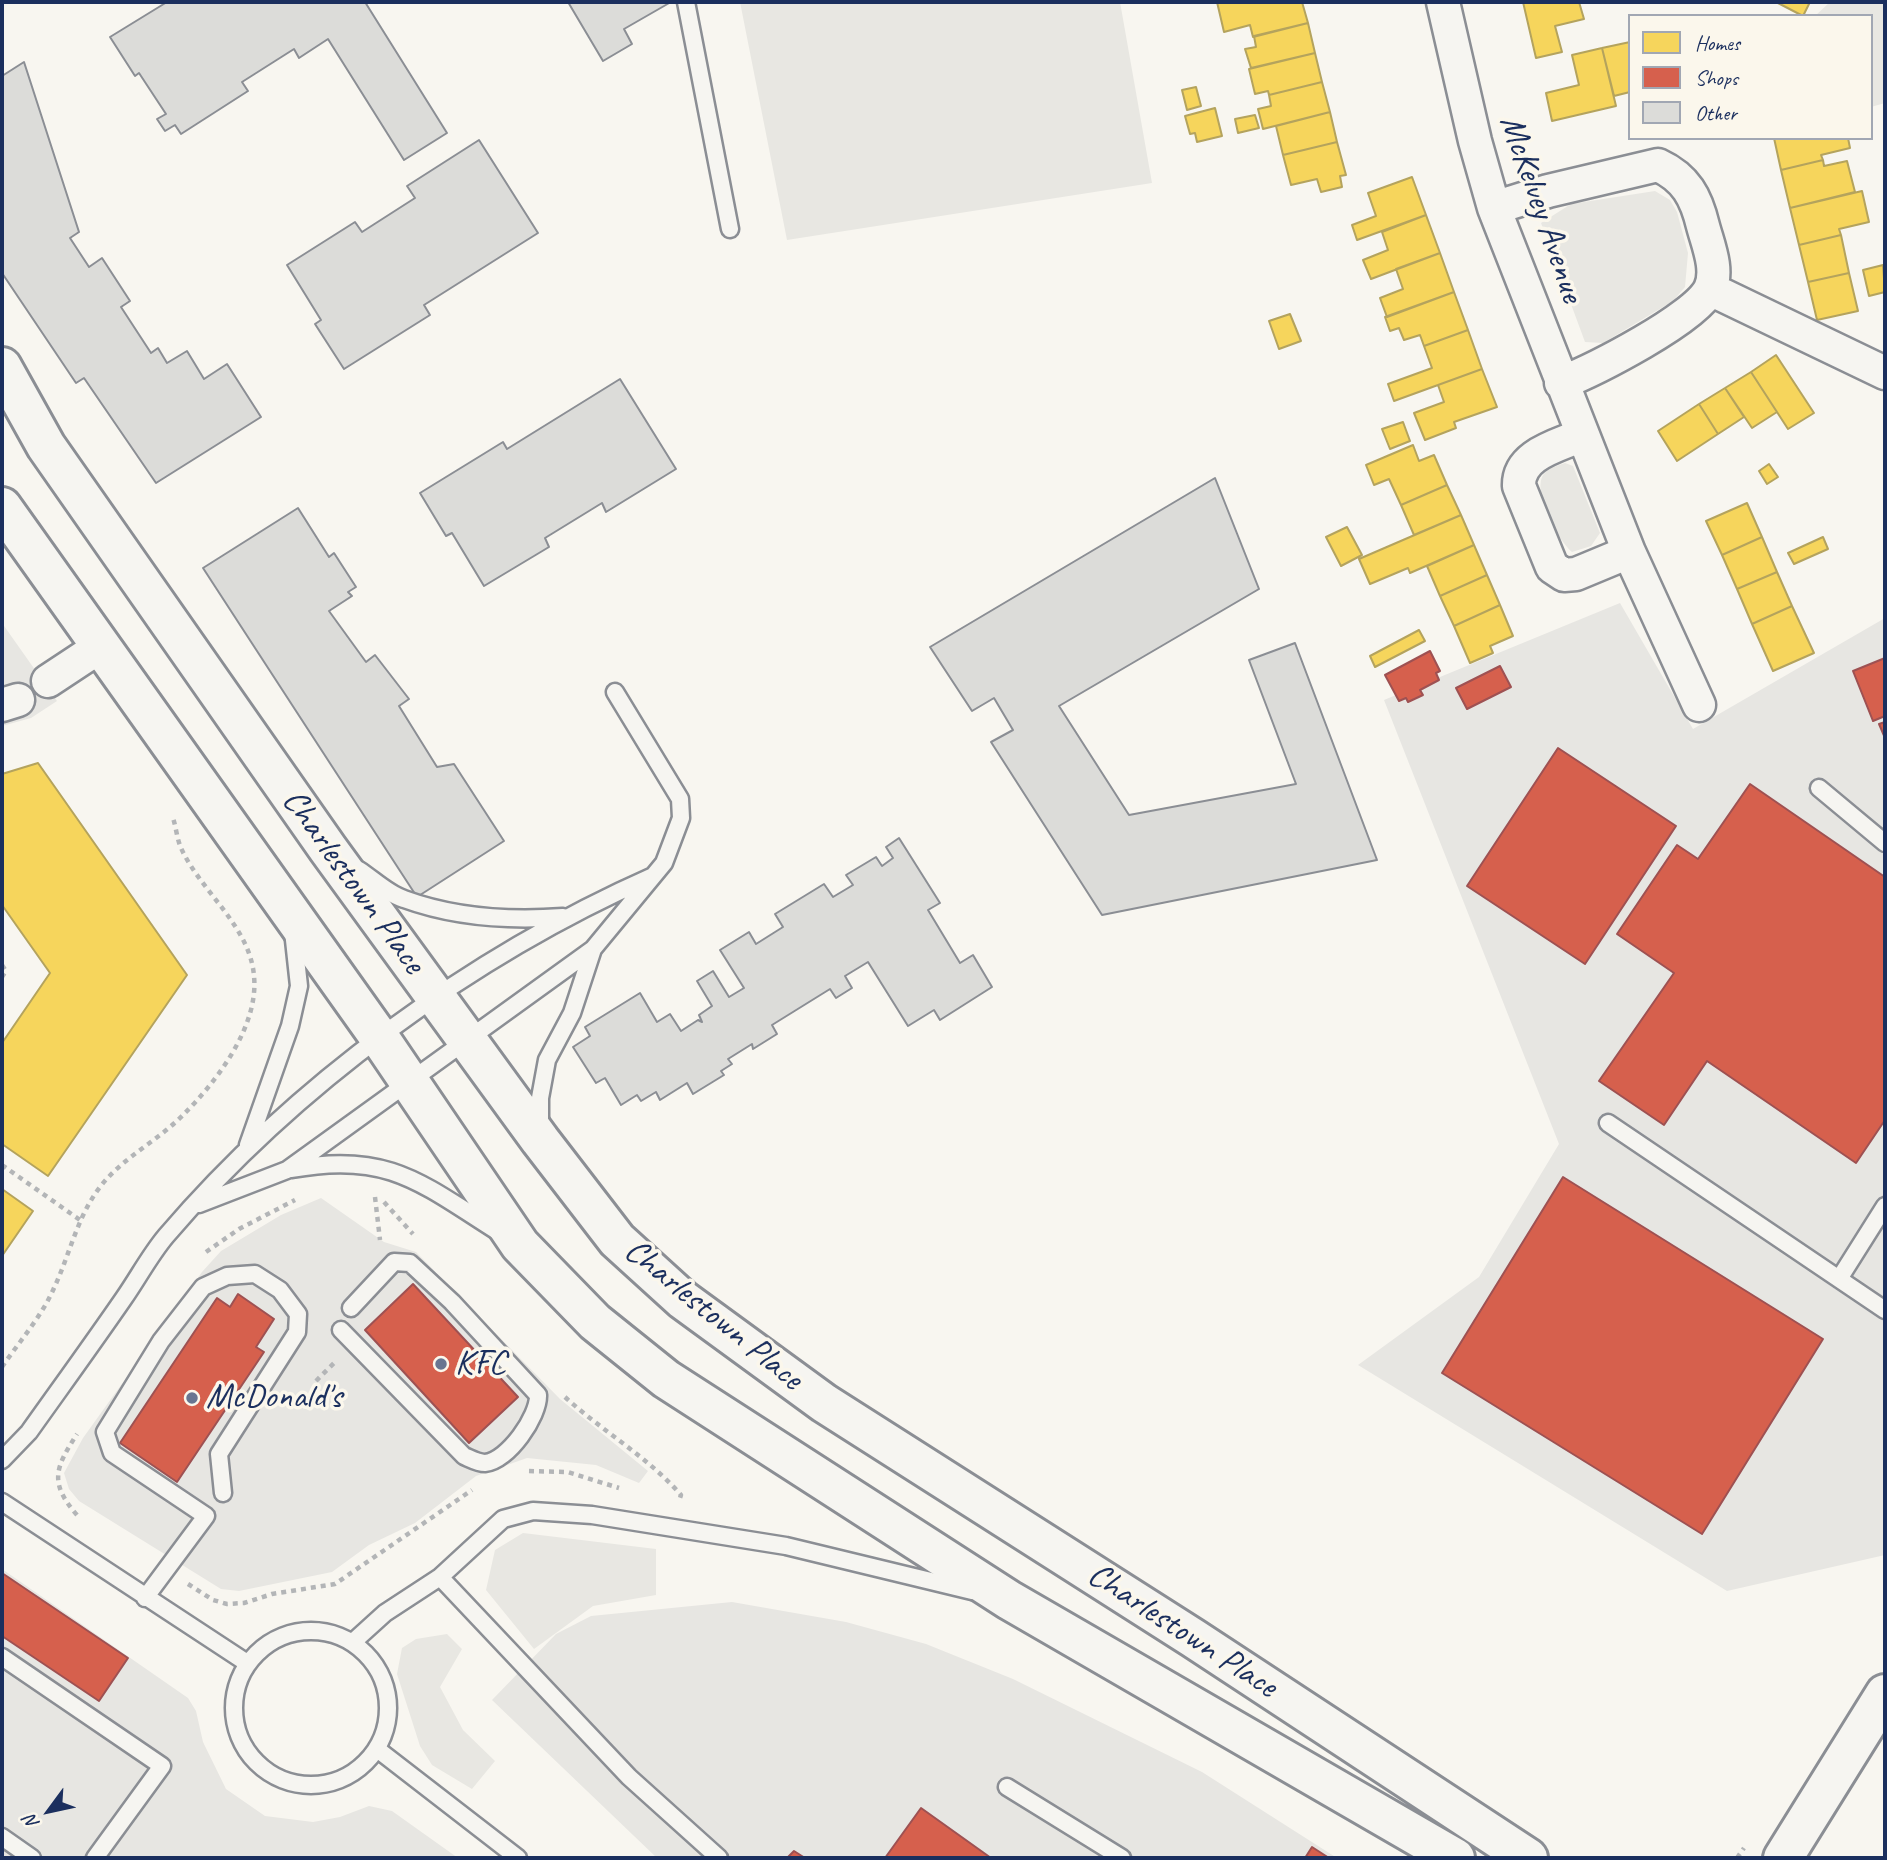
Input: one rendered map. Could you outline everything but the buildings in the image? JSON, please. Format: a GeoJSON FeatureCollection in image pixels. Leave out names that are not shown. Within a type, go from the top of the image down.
{"type":"FeatureCollection","features":[{"type":"Feature","properties":{"kind":"street","name":"McKelvey Avenue"},"geometry":{"type":"LineString","coordinates":[[1443,2],[1475,141],[1494,208],[1629,552],[1699,705]]}},
{"type":"Feature","properties":{"kind":"street"},"geometry":{"type":"LineString","coordinates":[[1494,208],[1548,191],[1644,166],[1658,165],[1686,184],[1697,201],[1714,272],[1710,289],[1689,311],[1595,370],[1561,383]]}},
{"type":"Feature","properties":{"kind":"street"},"geometry":{"type":"LineString","coordinates":[[1710,289],[1885,373]]}},
{"type":"Feature","properties":{"kind":"street","name":"Charlestown Place"},"geometry":{"type":"LineString","coordinates":[[2,367],[47,446],[328,849],[467,1042],[617,1240],[682,1300],[824,1403],[1170,1623],[1528,1858]]}},
{"type":"Feature","properties":{"kind":"street"},"geometry":{"type":"LineString","coordinates":[[1582,435],[1526,461],[1519,473],[1519,486],[1552,567],[1564,575],[1576,574],[1629,552]]}},
{"type":"Feature","properties":{"kind":"street","name":"Charlestown Place"},"geometry":{"type":"LineString","coordinates":[[2,508],[379,1037],[520,1245],[594,1322],[666,1379],[1009,1600],[1455,1858]]}},
{"type":"Feature","properties":{"kind":"street"},"geometry":{"type":"LineString","coordinates":[[48,681],[101,646]]}},
{"type":"Feature","properties":{"kind":"street"},"geometry":{"type":"LineString","coordinates":[[1783,1858],[1885,1694]]}},
{"type":"Feature","properties":{"kind":"lane"},"geometry":{"type":"LineString","coordinates":[[686,2],[730,229]]}},
{"type":"Feature","properties":{"kind":"lane"},"geometry":{"type":"LineString","coordinates":[[288,1170],[593,949],[664,863],[681,818],[680,799],[615,692]]}},
{"type":"Feature","properties":{"kind":"lane"},"geometry":{"type":"LineString","coordinates":[[1819,788],[1885,843]]}},
{"type":"Feature","properties":{"kind":"lane"},"geometry":{"type":"LineString","coordinates":[[328,849],[402,899],[466,915],[513,921],[566,917]]}},
{"type":"Feature","properties":{"kind":"lane"},"geometry":{"type":"LineString","coordinates":[[2,1460],[29,1432],[165,1237],[248,1147],[379,1037],[436,998],[566,917],[653,877]]}},
{"type":"Feature","properties":{"kind":"lane"},"geometry":{"type":"LineString","coordinates":[[248,1147],[290,1026],[299,986],[291,914]]}},
{"type":"Feature","properties":{"kind":"lane"},"geometry":{"type":"LineString","coordinates":[[540,1140],[540,1098],[547,1060],[572,1013],[593,949]]}},
{"type":"Feature","properties":{"kind":"lane"},"geometry":{"type":"LineString","coordinates":[[1608,1123],[1885,1310]]}},
{"type":"Feature","properties":{"kind":"lane"},"geometry":{"type":"LineString","coordinates":[[197,1205],[288,1170],[326,1163],[366,1163],[428,1187],[520,1245]]}},
{"type":"Feature","properties":{"kind":"lane"},"geometry":{"type":"LineString","coordinates":[[1839,1279],[1885,1206]]}},
{"type":"Feature","properties":{"kind":"lane"},"geometry":{"type":"LineString","coordinates":[[341,1330],[464,1456],[482,1464],[495,1461],[532,1421],[539,1406],[538,1395],[452,1302],[410,1263],[394,1262],[351,1308]]}},
{"type":"Feature","properties":{"kind":"lane"},"geometry":{"type":"LineString","coordinates":[[145,1598],[206,1516],[111,1453],[105,1432],[161,1341],[203,1287],[227,1276],[255,1274],[280,1290],[298,1314],[297,1332],[219,1454],[223,1493]]}},
{"type":"Feature","properties":{"kind":"lane"},"geometry":{"type":"LineString","coordinates":[[2,1502],[247,1663]]}},
{"type":"Feature","properties":{"kind":"lane"},"geometry":{"type":"LineString","coordinates":[[353,1642],[386,1613],[440,1577],[503,1519],[533,1511],[592,1516],[786,1546],[1009,1600]]}},
{"type":"Feature","properties":{"kind":"lane"},"geometry":{"type":"LineString","coordinates":[[440,1577],[629,1777],[719,1858]]}},
{"type":"Feature","properties":{"kind":"lane"},"geometry":{"type":"LineString","coordinates":[[308,1630],[332,1632],[353,1642],[371,1658],[383,1680],[389,1703],[386,1727],[377,1749],[361,1768],[339,1780],[315,1785],[291,1783],[268,1772],[250,1756],[238,1734],[234,1710],[237,1685],[247,1663],[264,1646],[284,1634],[308,1630]]}},
{"type":"Feature","properties":{"kind":"lane"},"geometry":{"type":"LineString","coordinates":[[2,1657],[162,1766],[96,1858]]}},
{"type":"Feature","properties":{"kind":"lane"},"geometry":{"type":"LineString","coordinates":[[377,1749],[518,1858]]}},
{"type":"Feature","properties":{"kind":"lane"},"geometry":{"type":"LineString","coordinates":[[1007,1787],[1122,1858]]}},
{"type":"Feature","properties":{"kind":"lane"},"geometry":{"type":"LineString","coordinates":[[2,1837],[32,1858]]}},
{"type":"Feature","properties":{"kind":"path"},"geometry":{"type":"LineString","coordinates":[[2,1367],[54,1290],[80,1220],[100,1187],[122,1163],[184,1114],[220,1069],[247,1021],[254,993],[250,956],[240,935],[181,848],[172,814]]}},
{"type":"Feature","properties":{"kind":"path"},"geometry":{"type":"LineString","coordinates":[[2,965],[6,971],[2,977]]}},
{"type":"Feature","properties":{"kind":"path"},"geometry":{"type":"LineString","coordinates":[[2,1165],[80,1220]]}},
{"type":"Feature","properties":{"kind":"path"},"geometry":{"type":"LineString","coordinates":[[366,1190],[387,1203],[422,1245]]}},
{"type":"Feature","properties":{"kind":"path"},"geometry":{"type":"LineString","coordinates":[[375,1196],[380,1243]]}},
{"type":"Feature","properties":{"kind":"path"},"geometry":{"type":"LineString","coordinates":[[199,1260],[208,1250],[239,1229],[297,1199]]}},
{"type":"Feature","properties":{"kind":"path"},"geometry":{"type":"LineString","coordinates":[[316,1381],[340,1357]]}},
{"type":"Feature","properties":{"kind":"path"},"geometry":{"type":"LineString","coordinates":[[560,1392],[615,1440],[665,1476],[681,1495],[679,1505],[667,1502]]}},
{"type":"Feature","properties":{"kind":"path"},"geometry":{"type":"LineString","coordinates":[[81,1519],[67,1503],[57,1477],[61,1459],[83,1425]]}},
{"type":"Feature","properties":{"kind":"path"},"geometry":{"type":"LineString","coordinates":[[526,1471],[568,1472],[622,1489]]}},
{"type":"Feature","properties":{"kind":"path"},"geometry":{"type":"LineString","coordinates":[[165,1570],[213,1600],[227,1604],[322,1588],[344,1578],[366,1560],[430,1522],[476,1487]]}},
{"type":"Feature","properties":{"kind":"shaded area"},"geometry":{"type":"Polygon","coordinates":[[[740,2],[1120,2],[1152,183],[787,240],[740,2]]]}},
{"type":"Feature","properties":{"kind":"shaded area"},"geometry":{"type":"Polygon","coordinates":[[[1830,2],[1885,2],[1885,103],[1873,106],[1873,14],[1817,14],[1830,2]]]}},
{"type":"Feature","properties":{"kind":"shaded area"},"geometry":{"type":"Polygon","coordinates":[[[1655,191],[1670,200],[1677,212],[1688,253],[1685,287],[1673,301],[1603,343],[1585,342],[1541,223],[1571,204],[1655,191]]]}},
{"type":"Feature","properties":{"kind":"shaded area"},"geometry":{"type":"Polygon","coordinates":[[[1565,463],[1573,466],[1600,533],[1591,546],[1572,552],[1560,538],[1549,517],[1540,485],[1546,471],[1565,463]]]}},
{"type":"Feature","properties":{"kind":"shaded area"},"geometry":{"type":"Polygon","coordinates":[[[1620,603],[1693,729],[1885,618],[1885,1555],[1727,1591],[1358,1365],[1479,1277],[1559,1144],[1384,700],[1620,603]]]}},
{"type":"Feature","properties":{"kind":"shaded area"},"geometry":{"type":"Polygon","coordinates":[[[2,623],[57,701],[31,718],[2,726],[2,623]]]}},
{"type":"Feature","properties":{"kind":"shaded area"},"geometry":{"type":"Polygon","coordinates":[[[321,1198],[384,1242],[416,1252],[560,1399],[648,1471],[639,1483],[596,1465],[527,1458],[476,1476],[415,1523],[369,1545],[332,1572],[239,1591],[221,1589],[79,1501],[69,1489],[64,1473],[83,1438],[202,1272],[221,1251],[281,1215],[321,1198]]]}},
{"type":"Feature","properties":{"kind":"shaded area"},"geometry":{"type":"Polygon","coordinates":[[[523,1533],[656,1549],[656,1595],[593,1606],[534,1649],[486,1590],[495,1550],[523,1533]]]}},
{"type":"Feature","properties":{"kind":"shaded area"},"geometry":{"type":"Polygon","coordinates":[[[2,1569],[188,1698],[196,1711],[203,1742],[226,1789],[265,1816],[313,1822],[340,1817],[369,1806],[392,1811],[458,1858],[2,1858],[2,1569]]]}},
{"type":"Feature","properties":{"kind":"shaded area"},"geometry":{"type":"Polygon","coordinates":[[[732,1602],[846,1622],[926,1644],[1013,1679],[1202,1772],[1337,1858],[657,1858],[492,1700],[556,1634],[591,1616],[732,1602]]]}},
{"type":"Feature","properties":{"kind":"shaded area"},"geometry":{"type":"Polygon","coordinates":[[[447,1634],[462,1649],[440,1687],[463,1730],[495,1761],[472,1789],[432,1765],[420,1746],[397,1674],[402,1648],[416,1639],[447,1634]]]}},
{"type":"Feature","properties":{"kind":"place","name":"KFC"},"geometry":{"type":"Point","coordinates":[441,1364]}},
{"type":"Feature","properties":{"kind":"place","name":"McDonald's"},"geometry":{"type":"Point","coordinates":[192,1398]}}]}
